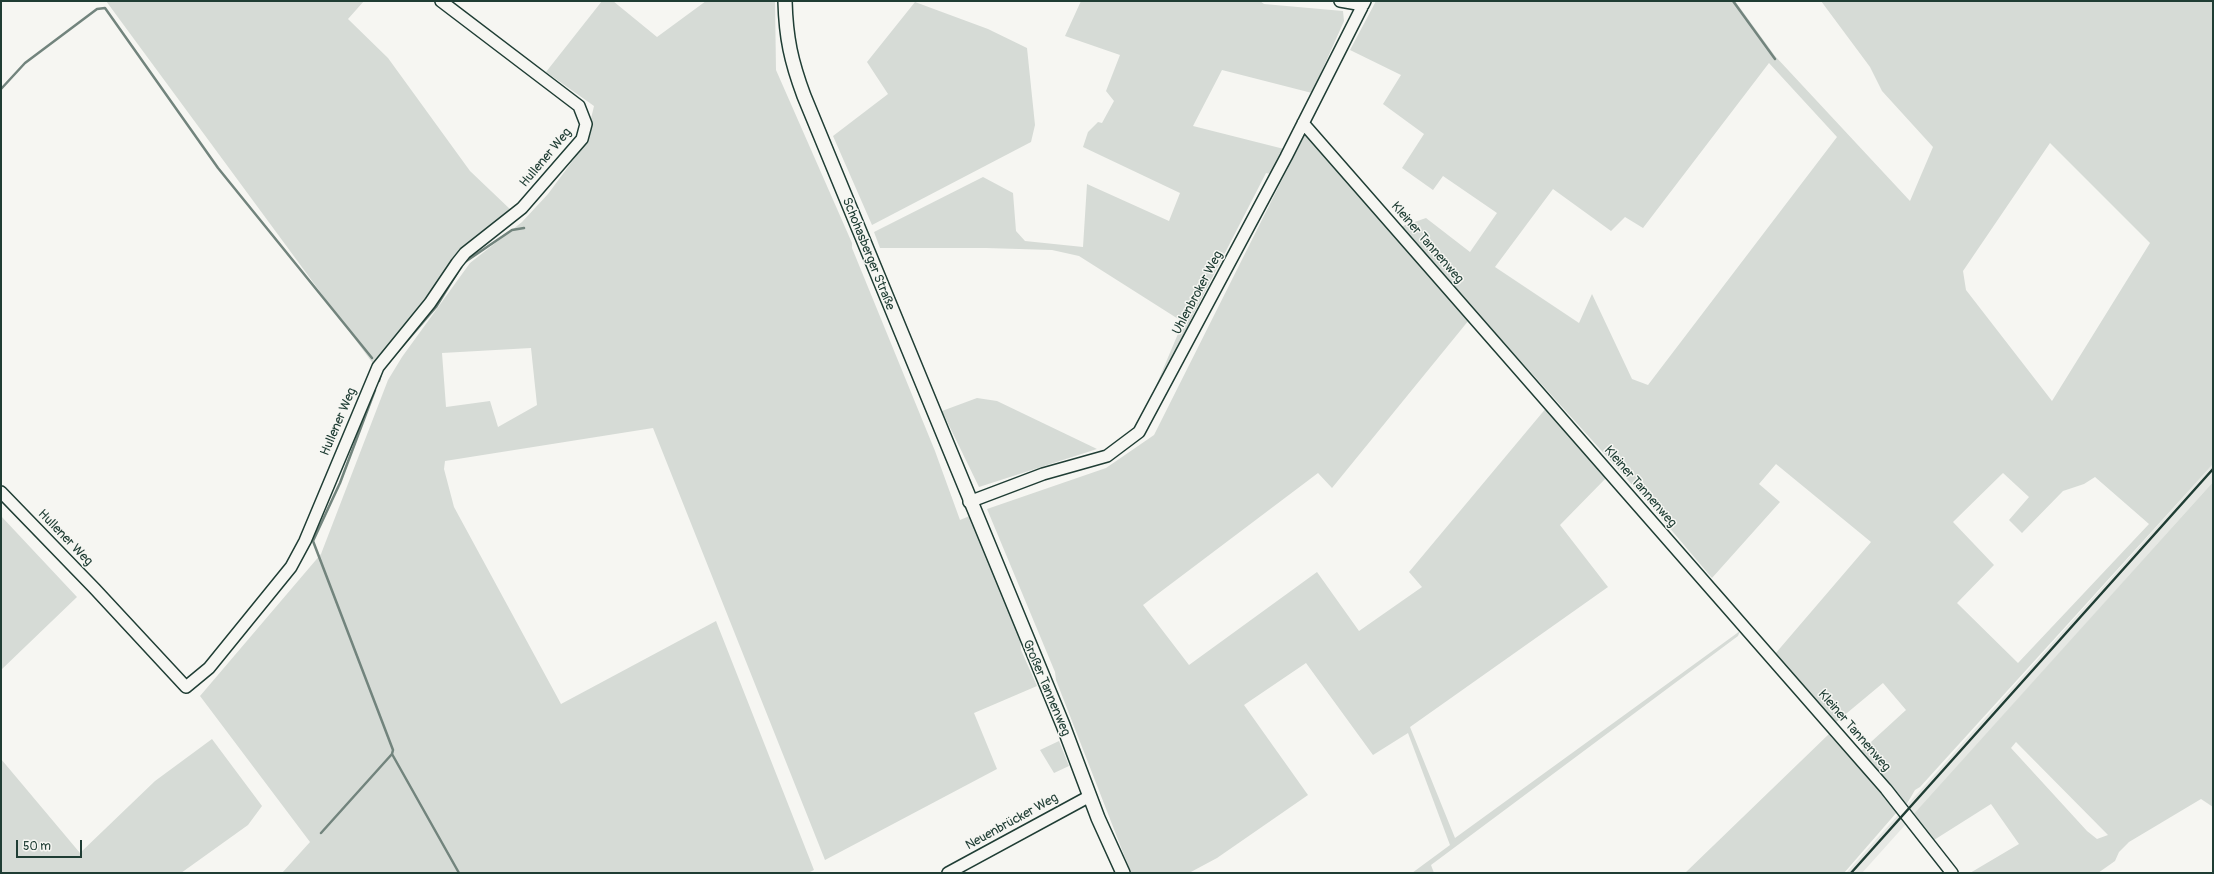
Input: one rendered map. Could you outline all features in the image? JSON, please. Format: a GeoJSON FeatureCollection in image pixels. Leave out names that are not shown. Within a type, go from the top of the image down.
{"type":"FeatureCollection","features":[{"type":"Feature","properties":{"kind":"street","name":"Hullener Weg"},"geometry":{"type":"LineString","coordinates":[[1,492],[95,589],[186,687],[208,668],[291,566],[305,541],[378,367],[430,303],[465,253],[522,208],[582,139],[586,124],[579,106],[441,1]]}},
{"type":"Feature","properties":{"kind":"street","name":"Schohasberger Straße"},"geometry":{"type":"LineString","coordinates":[[785,1],[786,30],[792,63],[969,502]]}},
{"type":"Feature","properties":{"kind":"street"},"geometry":{"type":"LineString","coordinates":[[1340,1],[1364,3]]}},
{"type":"Feature","properties":{"kind":"street","name":"Uhlenbroker Weg"},"geometry":{"type":"LineString","coordinates":[[969,502],[1043,474],[1107,456],[1139,432],[1303,124],[1364,3]]}},
{"type":"Feature","properties":{"kind":"street","name":"Kleiner Tannenweg"},"geometry":{"type":"LineString","coordinates":[[1303,124],[1886,789],[1952,873]]}},
{"type":"Feature","properties":{"kind":"street","name":"Großer Tannenweg"},"geometry":{"type":"LineString","coordinates":[[969,502],[1123,873]]}},
{"type":"Feature","properties":{"kind":"street","name":"Neuenbrücker Weg"},"geometry":{"type":"LineString","coordinates":[[948,873],[1090,796]]}},
{"type":"Feature","properties":{"kind":"shaded area"},"geometry":{"type":"Polygon","coordinates":[[[106,1],[364,1],[348,19],[388,58],[470,171],[512,211],[456,257],[374,365],[106,1]]]}},
{"type":"Feature","properties":{"kind":"shaded area"},"geometry":{"type":"Polygon","coordinates":[[[602,1],[613,1],[657,37],[706,1],[775,1],[776,70],[852,243],[852,248],[935,451],[960,520],[972,515],[1020,639],[1021,650],[1037,686],[974,713],[997,769],[825,860],[653,428],[445,461],[444,469],[454,507],[561,704],[716,621],[814,870],[808,873],[282,873],[310,842],[200,696],[321,554],[388,380],[402,357],[470,263],[522,222],[548,194],[585,144],[594,106],[546,72],[602,1]],[[531,348],[442,353],[446,407],[490,401],[498,427],[537,405],[531,348]]]}},
{"type":"Feature","properties":{"kind":"shaded area"},"geometry":{"type":"Polygon","coordinates":[[[1081,1],[1260,1],[1264,4],[1343,11],[1344,21],[1312,93],[1222,70],[1193,126],[1284,149],[1271,174],[1266,173],[1190,321],[1194,329],[1150,400],[1183,322],[1079,256],[1052,250],[986,248],[880,248],[874,232],[983,177],[1013,193],[1016,231],[1025,241],[1083,247],[1087,184],[1169,221],[1180,193],[1083,147],[1088,132],[1098,122],[1102,123],[1114,101],[1106,91],[1120,55],[1065,36],[1081,1]]]}},
{"type":"Feature","properties":{"kind":"shaded area"},"geometry":{"type":"Polygon","coordinates":[[[1376,1],[1735,1],[1775,56],[1910,201],[1933,147],[1882,91],[1870,67],[1821,1],[2213,1],[2213,464],[1920,787],[1915,790],[1905,807],[1872,762],[1860,752],[1906,710],[1883,683],[1835,723],[1775,654],[1871,542],[1776,464],[1759,484],[1780,502],[1712,578],[1645,499],[1400,227],[1426,218],[1470,252],[1497,213],[1443,176],[1433,190],[1402,168],[1424,134],[1383,104],[1401,75],[1350,50],[1376,1]],[[1769,63],[1643,228],[1625,217],[1611,231],[1553,189],[1495,267],[1579,323],[1592,294],[1632,379],[1648,385],[1837,137],[1769,63]],[[2050,143],[1963,271],[1966,290],[2052,401],[2150,243],[2050,143]],[[2003,473],[1953,522],[1994,565],[1957,603],[2018,663],[2149,524],[2095,477],[2084,484],[2063,491],[2022,533],[2009,520],[2029,497],[2003,473]]]}},
{"type":"Feature","properties":{"kind":"shaded area"},"geometry":{"type":"Polygon","coordinates":[[[915,2],[988,29],[1027,48],[1035,125],[1031,142],[872,225],[833,136],[888,94],[867,62],[915,2]]]}},
{"type":"Feature","properties":{"kind":"shaded area"},"geometry":{"type":"Polygon","coordinates":[[[1305,134],[1469,320],[1332,488],[1318,473],[1143,605],[1189,665],[1317,572],[1359,631],[1422,587],[1409,572],[1547,407],[1607,477],[1560,525],[1608,587],[1410,727],[1455,838],[1740,631],[1738,636],[1431,865],[1434,873],[1412,873],[1450,845],[1408,733],[1373,755],[1306,663],[1244,705],[1308,795],[1217,858],[1189,873],[1131,873],[1056,680],[1055,672],[987,509],[1106,468],[1154,435],[1305,134]]]}},
{"type":"Feature","properties":{"kind":"shaded area"},"geometry":{"type":"Polygon","coordinates":[[[977,398],[997,401],[1097,449],[979,487],[942,411],[977,398]]]}},
{"type":"Feature","properties":{"kind":"shaded area"},"geometry":{"type":"Polygon","coordinates":[[[2213,464],[2213,482],[1862,873],[1846,873],[2213,464]]]}},
{"type":"Feature","properties":{"kind":"shaded area"},"geometry":{"type":"Polygon","coordinates":[[[2213,482],[2213,807],[2201,799],[2129,842],[2119,852],[2115,861],[2098,873],[1970,873],[2019,844],[1991,804],[1934,840],[1912,816],[2213,482]],[[2016,742],[2011,748],[2087,831],[2097,839],[2108,835],[2016,742]]]}},
{"type":"Feature","properties":{"kind":"shaded area"},"geometry":{"type":"Polygon","coordinates":[[[1,516],[77,597],[1,670],[1,516]]]}},
{"type":"Feature","properties":{"kind":"shaded area"},"geometry":{"type":"Polygon","coordinates":[[[1830,733],[1831,737],[1877,786],[1897,812],[1844,873],[1685,873],[1830,733]]]}},
{"type":"Feature","properties":{"kind":"shaded area"},"geometry":{"type":"Polygon","coordinates":[[[212,739],[262,806],[248,825],[181,873],[1,873],[1,759],[80,853],[155,781],[212,739]]]}},
{"type":"Feature","properties":{"kind":"shaded area"},"geometry":{"type":"Polygon","coordinates":[[[1059,741],[1069,766],[1054,773],[1040,750],[1059,741]]]}},
{"type":"Feature","properties":{"kind":"waterway"},"geometry":{"type":"LineString","coordinates":[[1733,1],[1775,59]]}},
{"type":"Feature","properties":{"kind":"waterway"},"geometry":{"type":"LineString","coordinates":[[1,89],[25,63],[97,9],[105,8],[218,168],[372,358]]}},
{"type":"Feature","properties":{"kind":"waterway"},"geometry":{"type":"LineString","coordinates":[[462,264],[512,230],[524,228]]}},
{"type":"Feature","properties":{"kind":"waterway"},"geometry":{"type":"LineString","coordinates":[[379,381],[382,370],[436,307],[457,273]]}},
{"type":"Feature","properties":{"kind":"waterway"},"geometry":{"type":"LineString","coordinates":[[321,833],[392,754],[393,750],[313,541],[340,483],[375,390]]}},
{"type":"Feature","properties":{"kind":"waterway"},"geometry":{"type":"LineString","coordinates":[[392,754],[459,873]]}},
{"type":"Feature","properties":{"kind":"railway"},"geometry":{"type":"LineString","coordinates":[[1851,873],[2213,469]]}}]}
